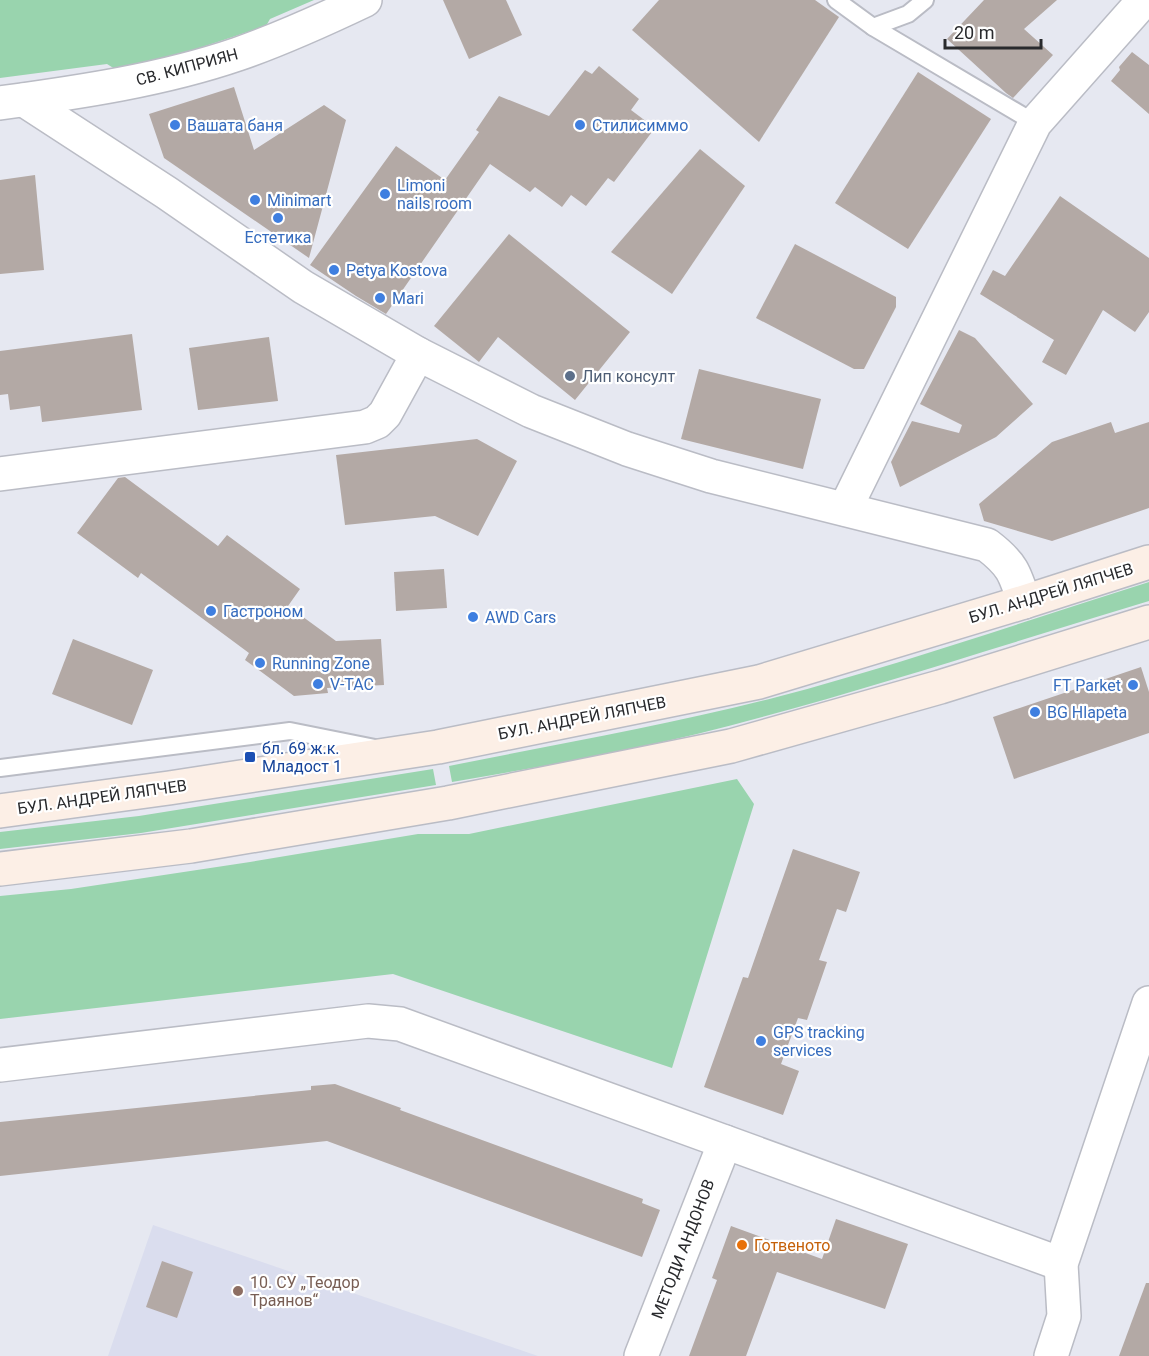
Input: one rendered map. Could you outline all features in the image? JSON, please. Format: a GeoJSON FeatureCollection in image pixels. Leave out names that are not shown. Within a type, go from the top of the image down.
{"type":"FeatureCollection","features":[{"type":"Feature","properties":{"kind":"main road","name":"БУЛ. АНДРЕЙ ЛЯПЧЕВ"},"geometry":{"type":"LineString","coordinates":[[0,811],[450,745],[759,682],[1149,562]]}},
{"type":"Feature","properties":{"kind":"main road"},"geometry":{"type":"LineString","coordinates":[[0,869],[191,846],[448,803],[731,746],[940,687],[1149,622]]}},
{"type":"Feature","properties":{"kind":"street","name":"СВ. КИПРИЯН"},"geometry":{"type":"LineString","coordinates":[[12,102],[168,74],[237,54],[308,27],[364,0]]}},
{"type":"Feature","properties":{"kind":"street"},"geometry":{"type":"LineString","coordinates":[[845,509],[1035,123],[1144,0]]}},
{"type":"Feature","properties":{"kind":"street"},"geometry":{"type":"LineString","coordinates":[[12,102],[167,194],[303,287],[418,354],[531,411],[627,449],[711,476],[987,545],[1005,559],[1016,575],[1024,602]]}},
{"type":"Feature","properties":{"kind":"street"},"geometry":{"type":"LineString","coordinates":[[0,474],[365,428],[377,422],[385,414],[418,354]]}},
{"type":"Feature","properties":{"kind":"street"},"geometry":{"type":"LineString","coordinates":[[1051,1356],[1065,1316],[1061,1264],[1149,1003]]}},
{"type":"Feature","properties":{"kind":"street"},"geometry":{"type":"LineString","coordinates":[[0,1065],[368,1021],[400,1024],[1061,1264]]}},
{"type":"Feature","properties":{"kind":"street","name":"МЕТОДИ АНДОНОВ"},"geometry":{"type":"LineString","coordinates":[[641,1356],[725,1142]]}},
{"type":"Feature","properties":{"kind":"lane"},"geometry":{"type":"LineString","coordinates":[[836,0],[873,27],[1035,123]]}},
{"type":"Feature","properties":{"kind":"lane"},"geometry":{"type":"LineString","coordinates":[[873,27],[908,15],[925,0]]}},
{"type":"Feature","properties":{"kind":"lane"},"geometry":{"type":"LineString","coordinates":[[0,768],[290,731],[402,753]]}},
{"type":"Feature","properties":{"kind":"shaded area","name":"10. СУ „Теодор Траянов“"},"geometry":{"type":"Polygon","coordinates":[[[153,1225],[538,1356],[108,1356],[153,1225]]]}},
{"type":"Feature","properties":{"kind":"green space"},"geometry":{"type":"Polygon","coordinates":[[[0,0],[314,0],[270,19],[266,26],[163,60],[115,69],[107,64],[0,78],[0,0]]]}},
{"type":"Feature","properties":{"kind":"green space"},"geometry":{"type":"Polygon","coordinates":[[[1149,582],[1149,601],[811,704],[636,748],[452,782],[449,766],[654,725],[777,697],[917,656],[1149,582]]]}},
{"type":"Feature","properties":{"kind":"green space"},"geometry":{"type":"Polygon","coordinates":[[[433,769],[436,785],[141,833],[0,849],[0,832],[139,816],[433,769]]]}},
{"type":"Feature","properties":{"kind":"green space"},"geometry":{"type":"Polygon","coordinates":[[[737,779],[754,804],[672,1068],[393,974],[0,1019],[0,896],[71,889],[418,834],[469,834],[737,779]]]}},
{"type":"Feature","properties":{"kind":"building"},"geometry":{"type":"Polygon","coordinates":[[[443,0],[506,0],[522,35],[469,59],[443,0]]]}},
{"type":"Feature","properties":{"kind":"building"},"geometry":{"type":"Polygon","coordinates":[[[659,0],[815,0],[839,17],[759,142],[632,30],[659,0]]]}},
{"type":"Feature","properties":{"kind":"building"},"geometry":{"type":"Polygon","coordinates":[[[984,0],[1057,0],[1024,29],[1053,55],[1013,98],[947,39],[984,0]]]}},
{"type":"Feature","properties":{"kind":"building"},"geometry":{"type":"Polygon","coordinates":[[[1132,52],[1149,65],[1149,114],[1111,81],[1132,52]]]}},
{"type":"Feature","properties":{"kind":"building"},"geometry":{"type":"Polygon","coordinates":[[[599,66],[639,99],[631,110],[655,128],[614,182],[608,178],[586,206],[571,195],[562,207],[535,187],[530,192],[490,164],[386,314],[310,265],[396,146],[445,180],[479,132],[476,130],[499,96],[549,116],[585,70],[592,74],[599,66]]]}},
{"type":"Feature","properties":{"kind":"building"},"geometry":{"type":"Polygon","coordinates":[[[918,72],[991,119],[908,249],[835,203],[918,72]]]}},
{"type":"Feature","properties":{"kind":"building"},"geometry":{"type":"Polygon","coordinates":[[[234,87],[254,150],[324,105],[346,120],[309,258],[164,158],[149,114],[234,87]]]}},
{"type":"Feature","properties":{"kind":"building"},"geometry":{"type":"Polygon","coordinates":[[[700,149],[745,186],[672,294],[611,252],[700,149]]]}},
{"type":"Feature","properties":{"kind":"building"},"geometry":{"type":"Polygon","coordinates":[[[35,175],[44,270],[0,274],[0,180],[35,175]]]}},
{"type":"Feature","properties":{"kind":"building"},"geometry":{"type":"Polygon","coordinates":[[[1060,196],[1149,258],[1149,312],[1135,332],[1103,310],[1066,375],[1042,362],[1054,340],[980,294],[993,270],[1005,276],[1060,196]]]}},
{"type":"Feature","properties":{"kind":"building"},"geometry":{"type":"Polygon","coordinates":[[[509,234],[630,332],[575,400],[498,337],[479,362],[434,326],[509,234]]]}},
{"type":"Feature","properties":{"kind":"building"},"geometry":{"type":"Polygon","coordinates":[[[795,244],[896,297],[896,307],[864,369],[854,369],[756,318],[795,244]]]}},
{"type":"Feature","properties":{"kind":"building"},"geometry":{"type":"Polygon","coordinates":[[[959,330],[975,338],[1033,404],[996,437],[900,487],[891,462],[912,421],[959,433],[962,425],[920,404],[959,330]]]}},
{"type":"Feature","properties":{"kind":"building"},"geometry":{"type":"Polygon","coordinates":[[[132,334],[142,410],[42,422],[40,406],[10,410],[8,394],[0,395],[0,351],[132,334]]]}},
{"type":"Feature","properties":{"kind":"building"},"geometry":{"type":"Polygon","coordinates":[[[269,337],[278,401],[198,410],[189,348],[269,337]]]}},
{"type":"Feature","properties":{"kind":"building"},"geometry":{"type":"Polygon","coordinates":[[[699,369],[821,399],[803,469],[681,439],[699,369]]]}},
{"type":"Feature","properties":{"kind":"building"},"geometry":{"type":"Polygon","coordinates":[[[1111,422],[1115,433],[1149,422],[1149,508],[1052,541],[984,521],[979,504],[1052,442],[1111,422]]]}},
{"type":"Feature","properties":{"kind":"building"},"geometry":{"type":"Polygon","coordinates":[[[477,439],[517,461],[478,536],[435,516],[345,525],[336,455],[477,439]]]}},
{"type":"Feature","properties":{"kind":"building"},"geometry":{"type":"Polygon","coordinates":[[[125,477],[218,546],[227,535],[300,589],[288,606],[336,641],[381,639],[384,685],[327,688],[328,693],[294,696],[245,660],[249,653],[141,573],[138,578],[77,533],[118,478],[125,477]]]}},
{"type":"Feature","properties":{"kind":"building"},"geometry":{"type":"Polygon","coordinates":[[[444,569],[447,608],[396,611],[394,572],[444,569]]]}},
{"type":"Feature","properties":{"kind":"building"},"geometry":{"type":"Polygon","coordinates":[[[73,639],[153,670],[132,725],[52,694],[73,639]]]}},
{"type":"Feature","properties":{"kind":"building"},"geometry":{"type":"Polygon","coordinates":[[[1141,667],[1149,692],[1149,733],[1014,779],[993,717],[1141,667]]]}},
{"type":"Feature","properties":{"kind":"building"},"geometry":{"type":"Polygon","coordinates":[[[793,849],[860,872],[846,912],[837,909],[819,960],[827,962],[807,1020],[798,1018],[781,1064],[799,1071],[783,1115],[704,1087],[743,977],[748,978],[793,849]]]}},
{"type":"Feature","properties":{"kind":"building"},"geometry":{"type":"Polygon","coordinates":[[[335,1084],[643,1199],[642,1203],[660,1210],[642,1257],[327,1141],[0,1176],[0,1122],[311,1090],[311,1086],[335,1084]]]}},
{"type":"Feature","properties":{"kind":"building"},"geometry":{"type":"Polygon","coordinates":[[[836,1219],[908,1244],[885,1309],[777,1272],[746,1356],[689,1356],[717,1280],[712,1278],[731,1226],[822,1259],[836,1219]]]}},
{"type":"Feature","properties":{"kind":"building"},"geometry":{"type":"Polygon","coordinates":[[[162,1261],[193,1272],[177,1318],[146,1307],[162,1261]]]}},
{"type":"Feature","properties":{"kind":"building"},"geometry":{"type":"Polygon","coordinates":[[[1146,1283],[1149,1283],[1149,1356],[1119,1356],[1146,1283]]]}},
{"type":"Feature","properties":{"kind":"place","name":"Вашата баня"},"geometry":{"type":"Point","coordinates":[175,125]}},
{"type":"Feature","properties":{"kind":"place","name":"Стилисиммо"},"geometry":{"type":"Point","coordinates":[580,125]}},
{"type":"Feature","properties":{"kind":"place","name":"Limoni nails room"},"geometry":{"type":"Point","coordinates":[385,194]}},
{"type":"Feature","properties":{"kind":"place","name":"Minimart"},"geometry":{"type":"Point","coordinates":[255,200]}},
{"type":"Feature","properties":{"kind":"place","name":"Естетика"},"geometry":{"type":"Point","coordinates":[278,218]}},
{"type":"Feature","properties":{"kind":"place","name":"Petya Kostova"},"geometry":{"type":"Point","coordinates":[334,270]}},
{"type":"Feature","properties":{"kind":"place","name":"Mari"},"geometry":{"type":"Point","coordinates":[380,298]}},
{"type":"Feature","properties":{"kind":"place","name":"Лип консулт"},"geometry":{"type":"Point","coordinates":[570,376]}},
{"type":"Feature","properties":{"kind":"place","name":"Гастроном"},"geometry":{"type":"Point","coordinates":[211,611]}},
{"type":"Feature","properties":{"kind":"place","name":"AWD Cars"},"geometry":{"type":"Point","coordinates":[473,617]}},
{"type":"Feature","properties":{"kind":"place","name":"Running Zone"},"geometry":{"type":"Point","coordinates":[260,663]}},
{"type":"Feature","properties":{"kind":"place","name":"V-TAC"},"geometry":{"type":"Point","coordinates":[318,684]}},
{"type":"Feature","properties":{"kind":"place","name":"FT Parket"},"geometry":{"type":"Point","coordinates":[1133,685]}},
{"type":"Feature","properties":{"kind":"place","name":"BG Hlapeta"},"geometry":{"type":"Point","coordinates":[1035,712]}},
{"type":"Feature","properties":{"kind":"place","name":"бл. 69 ж.к. Младост 1"},"geometry":{"type":"Point","coordinates":[250,757]}},
{"type":"Feature","properties":{"kind":"place","name":"GPS tracking services"},"geometry":{"type":"Point","coordinates":[761,1041]}},
{"type":"Feature","properties":{"kind":"place","name":"Готвеното"},"geometry":{"type":"Point","coordinates":[742,1245]}},
{"type":"Feature","properties":{"kind":"place","name":"10. СУ „Теодор Траянов“"},"geometry":{"type":"Point","coordinates":[238,1291]}}]}
